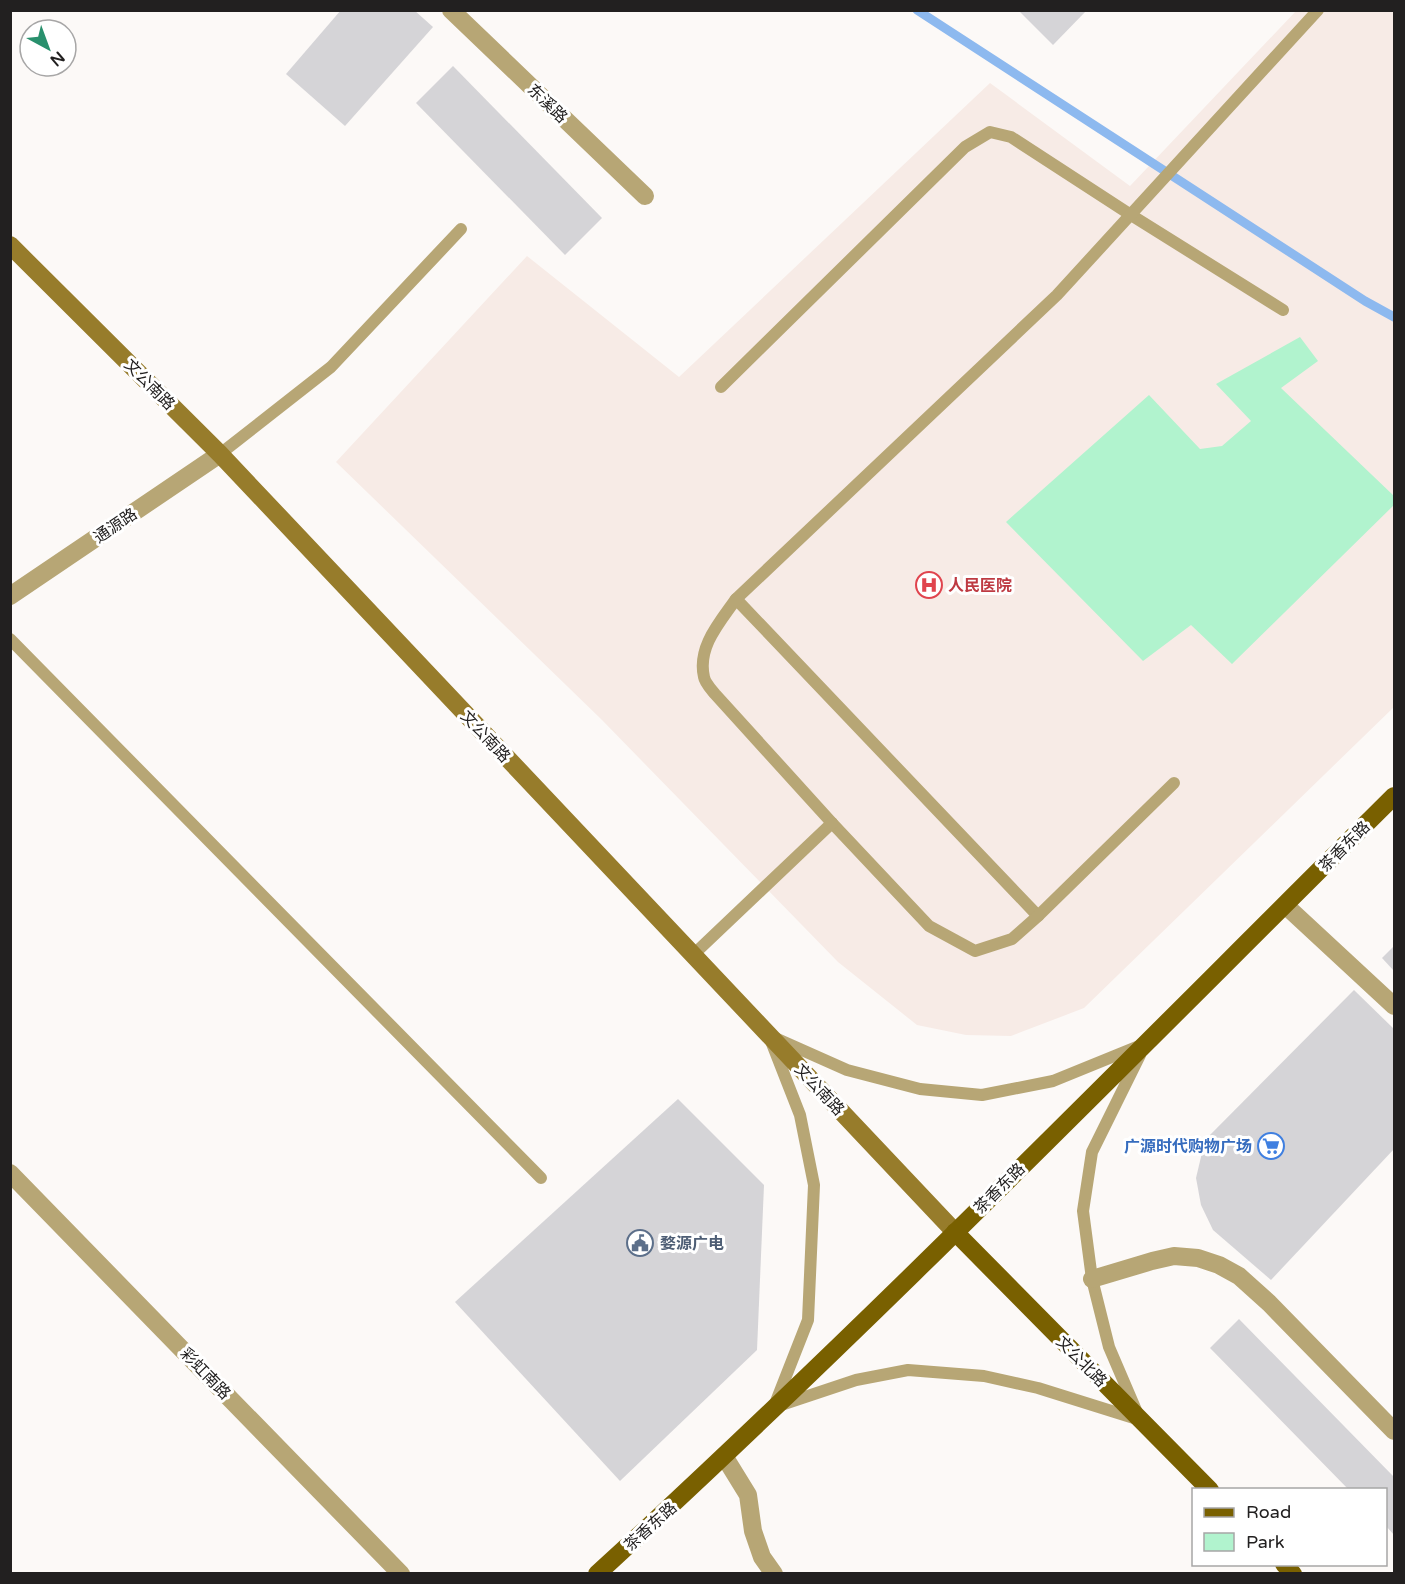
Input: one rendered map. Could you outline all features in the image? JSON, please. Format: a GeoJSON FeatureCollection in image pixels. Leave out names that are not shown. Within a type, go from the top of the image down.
{"type":"FeatureCollection","features":[{"type":"Feature","properties":{"kind":"main road","name":"文公南路"},"geometry":{"type":"LineString","coordinates":[[10,245],[220,454],[955,1232]]}},
{"type":"Feature","properties":{"kind":"main road","name":"茶香东路"},"geometry":{"type":"LineString","coordinates":[[597,1574],[724,1456],[955,1232],[1395,796]]}},
{"type":"Feature","properties":{"kind":"main road","name":"文公北路"},"geometry":{"type":"LineString","coordinates":[[955,1232],[1207,1488]]}},
{"type":"Feature","properties":{"kind":"street","name":"东溪路"},"geometry":{"type":"LineString","coordinates":[[451,10],[645,196]]}},
{"type":"Feature","properties":{"kind":"street","name":"通源路"},"geometry":{"type":"LineString","coordinates":[[11,596],[220,454]]}},
{"type":"Feature","properties":{"kind":"street"},"geometry":{"type":"LineString","coordinates":[[1284,905],[1395,1006]]}},
{"type":"Feature","properties":{"kind":"street","name":"彩虹南路"},"geometry":{"type":"LineString","coordinates":[[10,1173],[401,1574]]}},
{"type":"Feature","properties":{"kind":"street"},"geometry":{"type":"LineString","coordinates":[[1092,1279],[1174,1256],[1198,1258],[1220,1265],[1239,1276],[1269,1303],[1392,1425]]}},
{"type":"Feature","properties":{"kind":"street"},"geometry":{"type":"LineString","coordinates":[[724,1456],[748,1496],[753,1531],[762,1557],[774,1574]]}},
{"type":"Feature","properties":{"kind":"lane"},"geometry":{"type":"LineString","coordinates":[[1174,783],[1012,939],[975,951],[929,926],[832,823],[714,693],[704,679],[703,654],[715,628],[736,599],[1057,295],[1318,10]]}},
{"type":"Feature","properties":{"kind":"lane"},"geometry":{"type":"LineString","coordinates":[[721,387],[965,147],[990,132],[1011,137],[1283,310]]}},
{"type":"Feature","properties":{"kind":"lane"},"geometry":{"type":"LineString","coordinates":[[220,454],[331,367],[461,229]]}},
{"type":"Feature","properties":{"kind":"lane"},"geometry":{"type":"LineString","coordinates":[[736,599],[1038,916]]}},
{"type":"Feature","properties":{"kind":"lane"},"geometry":{"type":"LineString","coordinates":[[10,639],[541,1178]]}},
{"type":"Feature","properties":{"kind":"lane"},"geometry":{"type":"LineString","coordinates":[[693,955],[832,823]]}},
{"type":"Feature","properties":{"kind":"lane"},"geometry":{"type":"LineString","coordinates":[[768,1035],[847,1070],[920,1089],[982,1095],[1053,1081],[1146,1043]]}},
{"type":"Feature","properties":{"kind":"lane"},"geometry":{"type":"LineString","coordinates":[[768,1035],[800,1115],[814,1185],[808,1320],[773,1408]]}},
{"type":"Feature","properties":{"kind":"lane"},"geometry":{"type":"LineString","coordinates":[[1140,1420],[1109,1347],[1092,1279],[1083,1211],[1092,1152],[1146,1043]]}},
{"type":"Feature","properties":{"kind":"lane"},"geometry":{"type":"LineString","coordinates":[[773,1408],[856,1380],[908,1370],[984,1376],[1038,1388],[1140,1420]]}},
{"type":"Feature","properties":{"kind":"shaded area","name":"人民医院"},"geometry":{"type":"Polygon","coordinates":[[[1296,11],[1394,11],[1394,707],[1084,1008],[1011,1036],[966,1035],[917,1025],[838,962],[602,720],[336,462],[527,256],[679,377],[990,83],[1130,186],[1296,11]]]}},
{"type":"Feature","properties":{"kind":"green space"},"geometry":{"type":"Polygon","coordinates":[[[1300,337],[1318,361],[1281,388],[1394,496],[1394,505],[1232,664],[1191,625],[1143,661],[1006,522],[1149,395],[1200,449],[1222,446],[1251,421],[1216,384],[1300,337]]]}},
{"type":"Feature","properties":{"kind":"building"},"geometry":{"type":"Polygon","coordinates":[[[341,10],[414,10],[433,27],[345,126],[286,74],[341,10]]]}},
{"type":"Feature","properties":{"kind":"building"},"geometry":{"type":"Polygon","coordinates":[[[1018,10],[1087,10],[1053,45],[1018,10]]]}},
{"type":"Feature","properties":{"kind":"building"},"geometry":{"type":"Polygon","coordinates":[[[453,66],[602,218],[565,255],[416,103],[453,66]]]}},
{"type":"Feature","properties":{"kind":"building"},"geometry":{"type":"Polygon","coordinates":[[[1394,946],[1394,971],[1382,958],[1394,946]]]}},
{"type":"Feature","properties":{"kind":"building"},"geometry":{"type":"Polygon","coordinates":[[[1354,990],[1394,1029],[1394,1149],[1271,1280],[1213,1230],[1201,1205],[1196,1178],[1205,1140],[1354,990]]]}},
{"type":"Feature","properties":{"kind":"building","name":"婺源广电"},"geometry":{"type":"Polygon","coordinates":[[[678,1099],[764,1185],[757,1350],[620,1481],[455,1302],[678,1099]]]}},
{"type":"Feature","properties":{"kind":"building"},"geometry":{"type":"Polygon","coordinates":[[[1239,1319],[1394,1477],[1394,1535],[1387,1527],[1387,1488],[1347,1488],[1210,1348],[1239,1319]]]}},
{"type":"Feature","properties":{"kind":"waterway"},"geometry":{"type":"LineString","coordinates":[[917,10],[1365,301],[1394,317]]}},
{"type":"Feature","properties":{"kind":"place","name":"人民医院"},"geometry":{"type":"Point","coordinates":[929,585]}},
{"type":"Feature","properties":{"kind":"place","name":"广源时代购物广场"},"geometry":{"type":"Point","coordinates":[1271,1146]}},
{"type":"Feature","properties":{"kind":"place","name":"婺源广电"},"geometry":{"type":"Point","coordinates":[640,1243]}}]}
